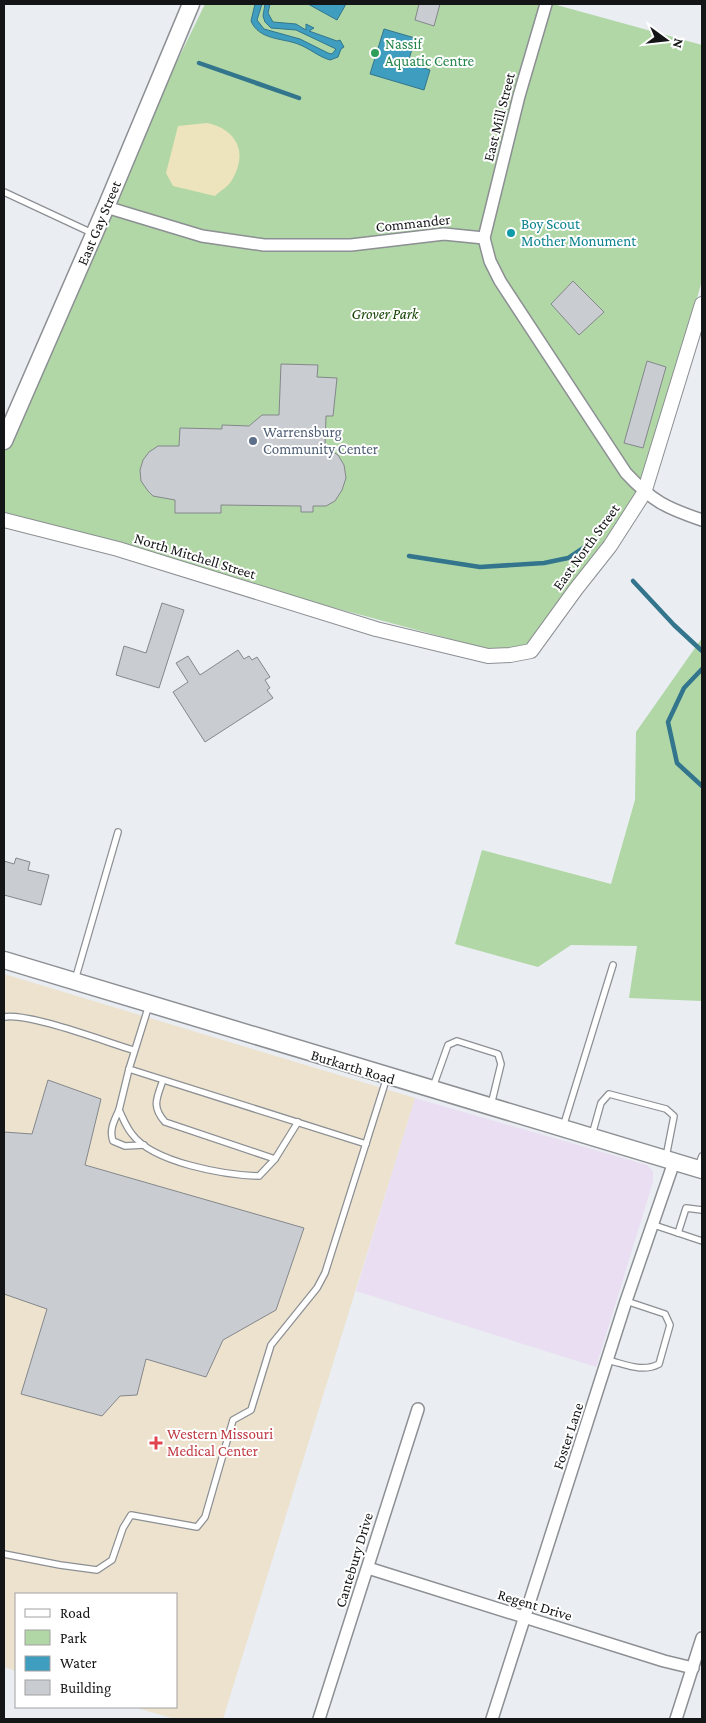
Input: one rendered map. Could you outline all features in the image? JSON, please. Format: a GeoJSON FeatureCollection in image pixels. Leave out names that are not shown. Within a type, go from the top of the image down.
{"type":"FeatureCollection","features":[{"type":"Feature","properties":{"kind":"main road","name":"East Gay Street"},"geometry":{"type":"LineString","coordinates":[[4,442],[106,207],[191,4]]}},
{"type":"Feature","properties":{"kind":"main road","name":"Burkarth Road"},"geometry":{"type":"LineString","coordinates":[[4,960],[562,1129],[670,1160],[701,1165]]}},
{"type":"Feature","properties":{"kind":"street","name":"East Mill Street"},"geometry":{"type":"LineString","coordinates":[[484,238],[519,96],[546,4]]}},
{"type":"Feature","properties":{"kind":"street","name":"Commander"},"geometry":{"type":"LineString","coordinates":[[106,207],[202,236],[264,245],[351,245],[444,234],[484,238]]}},
{"type":"Feature","properties":{"kind":"street"},"geometry":{"type":"LineString","coordinates":[[484,238],[490,261],[500,280],[626,473],[644,493],[669,509],[702,520]]}},
{"type":"Feature","properties":{"kind":"street","name":"East North Street"},"geometry":{"type":"LineString","coordinates":[[376,629],[488,656],[510,655],[530,651],[610,546],[644,493],[702,304]]}},
{"type":"Feature","properties":{"kind":"street","name":"North Mitchell Street"},"geometry":{"type":"LineString","coordinates":[[4,520],[118,549],[376,629]]}},
{"type":"Feature","properties":{"kind":"street","name":"Foster Lane"},"geometry":{"type":"LineString","coordinates":[[492,1719],[626,1301],[654,1226],[670,1160]]}},
{"type":"Feature","properties":{"kind":"street","name":"Cantebury Drive"},"geometry":{"type":"LineString","coordinates":[[319,1719],[418,1409]]}},
{"type":"Feature","properties":{"kind":"street","name":"Regent Drive"},"geometry":{"type":"LineString","coordinates":[[368,1568],[525,1618],[693,1668]]}},
{"type":"Feature","properties":{"kind":"street"},"geometry":{"type":"LineString","coordinates":[[676,1719],[702,1638]]}},
{"type":"Feature","properties":{"kind":"lane"},"geometry":{"type":"LineString","coordinates":[[4,192],[94,234]]}},
{"type":"Feature","properties":{"kind":"lane"},"geometry":{"type":"LineString","coordinates":[[74,982],[118,832]]}},
{"type":"Feature","properties":{"kind":"lane"},"geometry":{"type":"LineString","coordinates":[[562,1129],[613,965]]}},
{"type":"Feature","properties":{"kind":"lane"},"geometry":{"type":"LineString","coordinates":[[144,1145],[125,1146],[113,1141],[112,1129],[119,1110],[133,1050],[149,1005]]}},
{"type":"Feature","properties":{"kind":"lane"},"geometry":{"type":"LineString","coordinates":[[4,1017],[12,1015],[38,1021],[133,1050]]}},
{"type":"Feature","properties":{"kind":"lane"},"geometry":{"type":"LineString","coordinates":[[432,1090],[448,1045],[457,1041],[492,1050],[498,1054],[501,1064],[490,1107]]}},
{"type":"Feature","properties":{"kind":"lane"},"geometry":{"type":"LineString","coordinates":[[129,1069],[366,1144]]}},
{"type":"Feature","properties":{"kind":"lane"},"geometry":{"type":"LineString","coordinates":[[4,1554],[60,1566],[97,1570],[112,1560],[122,1528],[131,1515],[197,1526],[205,1517],[233,1420],[251,1410],[272,1345],[317,1288],[325,1272],[387,1077]]}},
{"type":"Feature","properties":{"kind":"lane"},"geometry":{"type":"LineString","coordinates":[[163,1080],[156,1102],[157,1113],[165,1122],[275,1159]]}},
{"type":"Feature","properties":{"kind":"lane"},"geometry":{"type":"LineString","coordinates":[[592,1137],[601,1104],[609,1094],[666,1109],[674,1116],[670,1160]]}},
{"type":"Feature","properties":{"kind":"lane"},"geometry":{"type":"LineString","coordinates":[[119,1110],[132,1135],[153,1152],[204,1170],[232,1175],[259,1176],[275,1159],[298,1122]]}},
{"type":"Feature","properties":{"kind":"lane"},"geometry":{"type":"LineString","coordinates":[[678,1233],[686,1208],[702,1210]]}},
{"type":"Feature","properties":{"kind":"lane"},"geometry":{"type":"LineString","coordinates":[[654,1226],[702,1241]]}},
{"type":"Feature","properties":{"kind":"lane"},"geometry":{"type":"LineString","coordinates":[[607,1360],[643,1369],[659,1364],[670,1325],[665,1314],[626,1301]]}},
{"type":"Feature","properties":{"kind":"shaded area","name":"Western Missouri Medical Center"},"geometry":{"type":"Polygon","coordinates":[[[4,974],[415,1098],[223,1719],[175,1719],[137,1708],[178,1708],[178,1593],[15,1593],[15,1671],[4,1667],[4,974]]]}},
{"type":"Feature","properties":{"kind":"shaded area"},"geometry":{"type":"Polygon","coordinates":[[[415,1098],[647,1165],[653,1171],[653,1182],[596,1367],[356,1291],[415,1098]]]}},
{"type":"Feature","properties":{"kind":"green space","name":"Grover Park"},"geometry":{"type":"Polygon","coordinates":[[[205,4],[553,4],[702,45],[702,280],[644,493],[531,651],[510,655],[4,519],[4,441],[106,207],[205,4]]]}},
{"type":"Feature","properties":{"kind":"green space"},"geometry":{"type":"Polygon","coordinates":[[[702,638],[702,1001],[629,998],[637,946],[571,945],[538,967],[455,944],[482,850],[611,884],[635,800],[636,732],[702,638]]]}},
{"type":"Feature","properties":{"kind":"sand"},"geometry":{"type":"Polygon","coordinates":[[[207,123],[226,130],[237,143],[239,151],[237,170],[232,180],[215,196],[173,186],[166,173],[178,126],[207,123]]]}},
{"type":"Feature","properties":{"kind":"water"},"geometry":{"type":"Polygon","coordinates":[[[255,4],[262,4],[257,20],[264,29],[300,39],[328,53],[332,54],[336,49],[296,30],[271,28],[265,22],[263,16],[265,4],[270,4],[268,13],[273,22],[296,24],[306,30],[306,24],[314,28],[309,31],[337,41],[340,40],[344,47],[341,49],[338,57],[330,60],[298,44],[265,35],[259,32],[251,21],[255,4]]]}},
{"type":"Feature","properties":{"kind":"water"},"geometry":{"type":"Polygon","coordinates":[[[308,4],[346,4],[337,20],[308,4]]]}},
{"type":"Feature","properties":{"kind":"water"},"geometry":{"type":"Polygon","coordinates":[[[384,29],[415,38],[408,63],[430,70],[424,90],[370,74],[384,29]]]}},
{"type":"Feature","properties":{"kind":"building"},"geometry":{"type":"Polygon","coordinates":[[[419,4],[440,4],[434,26],[415,20],[419,4]]]}},
{"type":"Feature","properties":{"kind":"building"},"geometry":{"type":"Polygon","coordinates":[[[573,281],[604,312],[579,335],[551,304],[573,281]]]}},
{"type":"Feature","properties":{"kind":"building"},"geometry":{"type":"Polygon","coordinates":[[[647,361],[666,367],[643,448],[624,443],[647,361]]]}},
{"type":"Feature","properties":{"kind":"building","name":"Warrensburg Community Center"},"geometry":{"type":"Polygon","coordinates":[[[281,364],[318,365],[317,377],[337,378],[333,416],[326,416],[325,447],[338,455],[344,465],[346,478],[342,490],[335,501],[326,506],[313,506],[313,512],[301,512],[301,506],[221,505],[221,513],[175,513],[175,500],[153,496],[148,491],[141,481],[140,470],[143,460],[149,452],[158,446],[179,446],[180,428],[222,429],[222,425],[249,426],[262,415],[279,415],[281,364]]]}},
{"type":"Feature","properties":{"kind":"building"},"geometry":{"type":"Polygon","coordinates":[[[162,603],[184,610],[159,688],[116,675],[124,646],[146,653],[162,603]]]}},
{"type":"Feature","properties":{"kind":"building"},"geometry":{"type":"Polygon","coordinates":[[[238,650],[244,659],[249,656],[252,660],[257,657],[270,677],[265,680],[270,688],[267,690],[273,698],[205,742],[173,692],[188,682],[176,663],[188,656],[200,675],[238,650]]]}},
{"type":"Feature","properties":{"kind":"building"},"geometry":{"type":"Polygon","coordinates":[[[16,858],[30,862],[28,870],[49,875],[41,905],[4,895],[4,861],[14,864],[16,858]]]}},
{"type":"Feature","properties":{"kind":"building"},"geometry":{"type":"Polygon","coordinates":[[[48,1080],[101,1099],[85,1165],[304,1228],[276,1310],[223,1340],[206,1377],[146,1359],[137,1395],[120,1396],[102,1416],[21,1394],[47,1309],[4,1294],[4,1132],[32,1134],[48,1080]]]}},
{"type":"Feature","properties":{"kind":"waterway"},"geometry":{"type":"LineString","coordinates":[[199,63],[299,98]]}},
{"type":"Feature","properties":{"kind":"waterway"},"geometry":{"type":"LineString","coordinates":[[409,556],[480,567],[544,563],[568,558],[592,542]]}},
{"type":"Feature","properties":{"kind":"waterway"},"geometry":{"type":"LineString","coordinates":[[633,581],[674,625],[702,651]]}},
{"type":"Feature","properties":{"kind":"waterway"},"geometry":{"type":"LineString","coordinates":[[702,669],[684,688],[668,722],[677,763],[702,786]]}},
{"type":"Feature","properties":{"kind":"place","name":"Nassif Aquatic Centre"},"geometry":{"type":"Point","coordinates":[375,53]}},
{"type":"Feature","properties":{"kind":"place","name":"Boy Scout Mother Monument"},"geometry":{"type":"Point","coordinates":[511,233]}},
{"type":"Feature","properties":{"kind":"place","name":"Warrensburg Community Center"},"geometry":{"type":"Point","coordinates":[253,441]}},
{"type":"Feature","properties":{"kind":"place","name":"Western Missouri Medical Center"},"geometry":{"type":"Point","coordinates":[156,1443]}}]}
